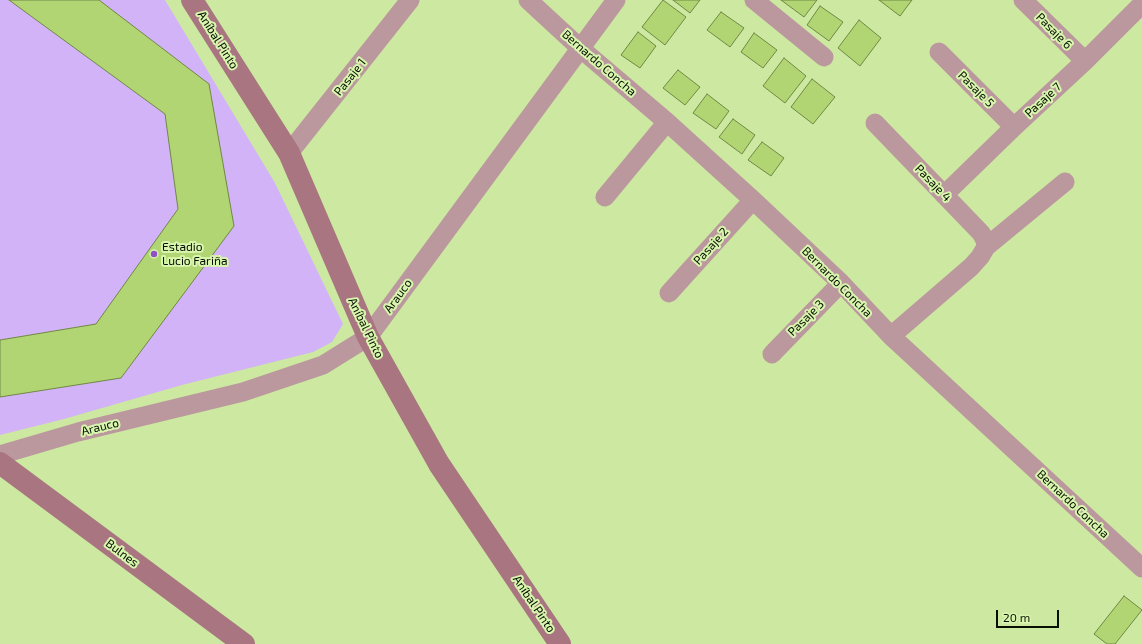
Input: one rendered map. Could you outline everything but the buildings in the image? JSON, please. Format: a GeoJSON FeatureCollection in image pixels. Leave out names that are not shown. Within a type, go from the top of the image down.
{"type":"FeatureCollection","features":[{"type":"Feature","properties":{"kind":"street","name":"Aníbal Pinto"},"geometry":{"type":"LineString","coordinates":[[192,0],[289,153],[368,337],[439,464],[560,644]]}},
{"type":"Feature","properties":{"kind":"street","name":"Pasaje 1"},"geometry":{"type":"LineString","coordinates":[[289,153],[410,0]]}},
{"type":"Feature","properties":{"kind":"street","name":"Bernardo Concha"},"geometry":{"type":"LineString","coordinates":[[528,0],[580,48],[667,122],[753,200],[841,283],[891,336],[1142,568]]}},
{"type":"Feature","properties":{"kind":"street","name":"Arauco"},"geometry":{"type":"LineString","coordinates":[[0,455],[78,432],[243,392],[323,365],[368,337],[616,0]]}},
{"type":"Feature","properties":{"kind":"street"},"geometry":{"type":"LineString","coordinates":[[754,0],[824,57]]}},
{"type":"Feature","properties":{"kind":"street","name":"Pasaje 6"},"geometry":{"type":"LineString","coordinates":[[1023,0],[1085,61]]}},
{"type":"Feature","properties":{"kind":"street","name":"Pasaje 7"},"geometry":{"type":"LineString","coordinates":[[944,195],[1085,61],[1142,4]]}},
{"type":"Feature","properties":{"kind":"street","name":"Pasaje 5"},"geometry":{"type":"LineString","coordinates":[[939,52],[1014,127]]}},
{"type":"Feature","properties":{"kind":"street"},"geometry":{"type":"LineString","coordinates":[[606,197],[667,122]]}},
{"type":"Feature","properties":{"kind":"street","name":"Pasaje 4"},"geometry":{"type":"LineString","coordinates":[[875,123],[981,233],[985,240],[986,247]]}},
{"type":"Feature","properties":{"kind":"street"},"geometry":{"type":"LineString","coordinates":[[891,336],[971,267],[986,247],[1064,182]]}},
{"type":"Feature","properties":{"kind":"street","name":"Pasaje 2"},"geometry":{"type":"LineString","coordinates":[[669,292],[753,200]]}},
{"type":"Feature","properties":{"kind":"street","name":"Pasaje 3"},"geometry":{"type":"LineString","coordinates":[[772,354],[841,283]]}},
{"type":"Feature","properties":{"kind":"street","name":"Bulnes"},"geometry":{"type":"LineString","coordinates":[[0,463],[244,644]]}},
{"type":"Feature","properties":{"kind":"shaded area","name":"Estadio Lucio Fariña"},"geometry":{"type":"Polygon","coordinates":[[[0,0],[165,0],[275,183],[343,324],[332,342],[313,352],[182,385],[64,419],[0,435],[0,0]]]}},
{"type":"Feature","properties":{"kind":"place","name":"Estadio Lucio Fariña"},"geometry":{"type":"Point","coordinates":[154,254]}}]}
